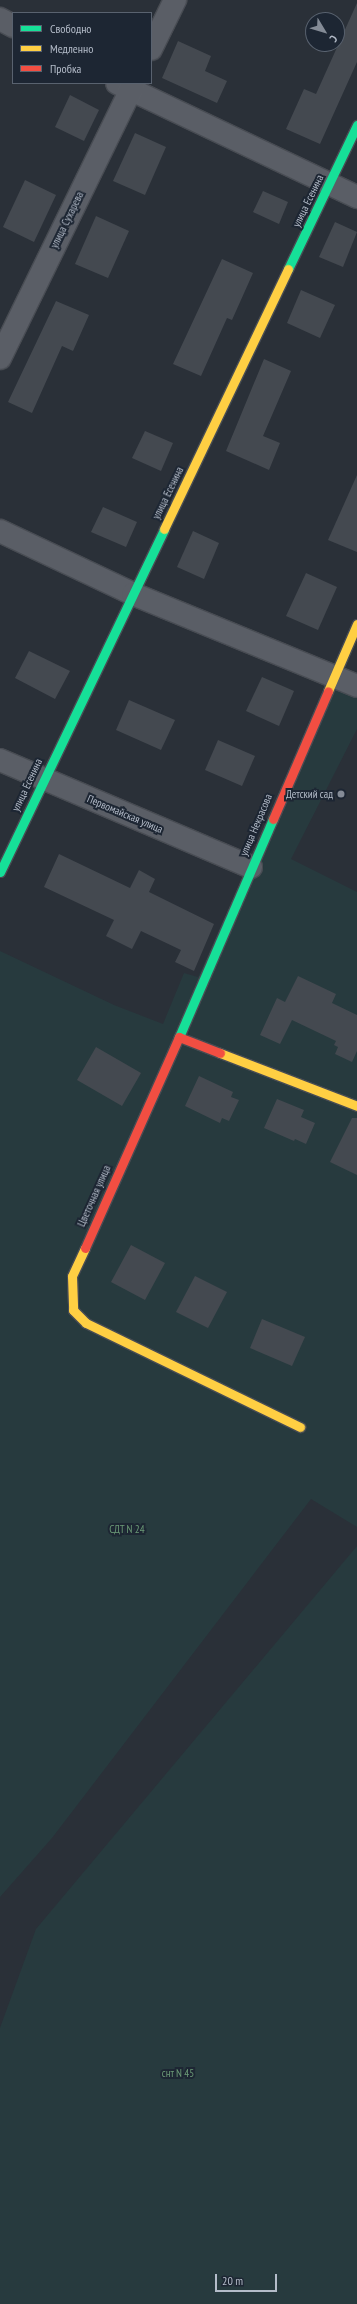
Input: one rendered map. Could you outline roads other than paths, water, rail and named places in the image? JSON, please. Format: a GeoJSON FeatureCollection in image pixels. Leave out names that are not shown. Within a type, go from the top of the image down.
{"type":"FeatureCollection","features":[{"type":"Feature","properties":{"kind":"street"},"geometry":{"type":"LineString","coordinates":[[152,47],[175,0]]}},
{"type":"Feature","properties":{"kind":"street"},"geometry":{"type":"LineString","coordinates":[[0,19],[12,25]]}},
{"type":"Feature","properties":{"kind":"street"},"geometry":{"type":"LineString","coordinates":[[127,86],[357,197]]}},
{"type":"Feature","properties":{"kind":"street","name":"улица Сухарева"},"geometry":{"type":"LineString","coordinates":[[0,358],[127,86]]}},
{"type":"Feature","properties":{"kind":"street","name":"улица Есенина"},"geometry":{"type":"LineString","coordinates":[[0,872],[357,125]]}},
{"type":"Feature","properties":{"kind":"street"},"geometry":{"type":"LineString","coordinates":[[0,531],[133,594],[334,675],[357,686]]}},
{"type":"Feature","properties":{"kind":"street","name":"улица Некрасова"},"geometry":{"type":"LineString","coordinates":[[179,1037],[357,624]]}},
{"type":"Feature","properties":{"kind":"street","name":"Первомайская улица"},"geometry":{"type":"LineString","coordinates":[[0,760],[43,780],[251,867]]}},
{"type":"Feature","properties":{"kind":"street"},"geometry":{"type":"LineString","coordinates":[[179,1037],[357,1106]]}},
{"type":"Feature","properties":{"kind":"street","name":"Цветочная улица"},"geometry":{"type":"LineString","coordinates":[[179,1037],[72,1276],[74,1310],[86,1323],[300,1427]]}},
{"type":"Feature","properties":{"kind":"place","name":"Детский сад"},"geometry":{"type":"Point","coordinates":[341,794]}},
{"type":"Feature","properties":{"kind":"park label","name":"СДТ N 24"},"geometry":{"type":"Point","coordinates":[127,1529]}},
{"type":"Feature","properties":{"kind":"park label","name":"снт N 45"},"geometry":{"type":"Point","coordinates":[178,2073]}}]}
